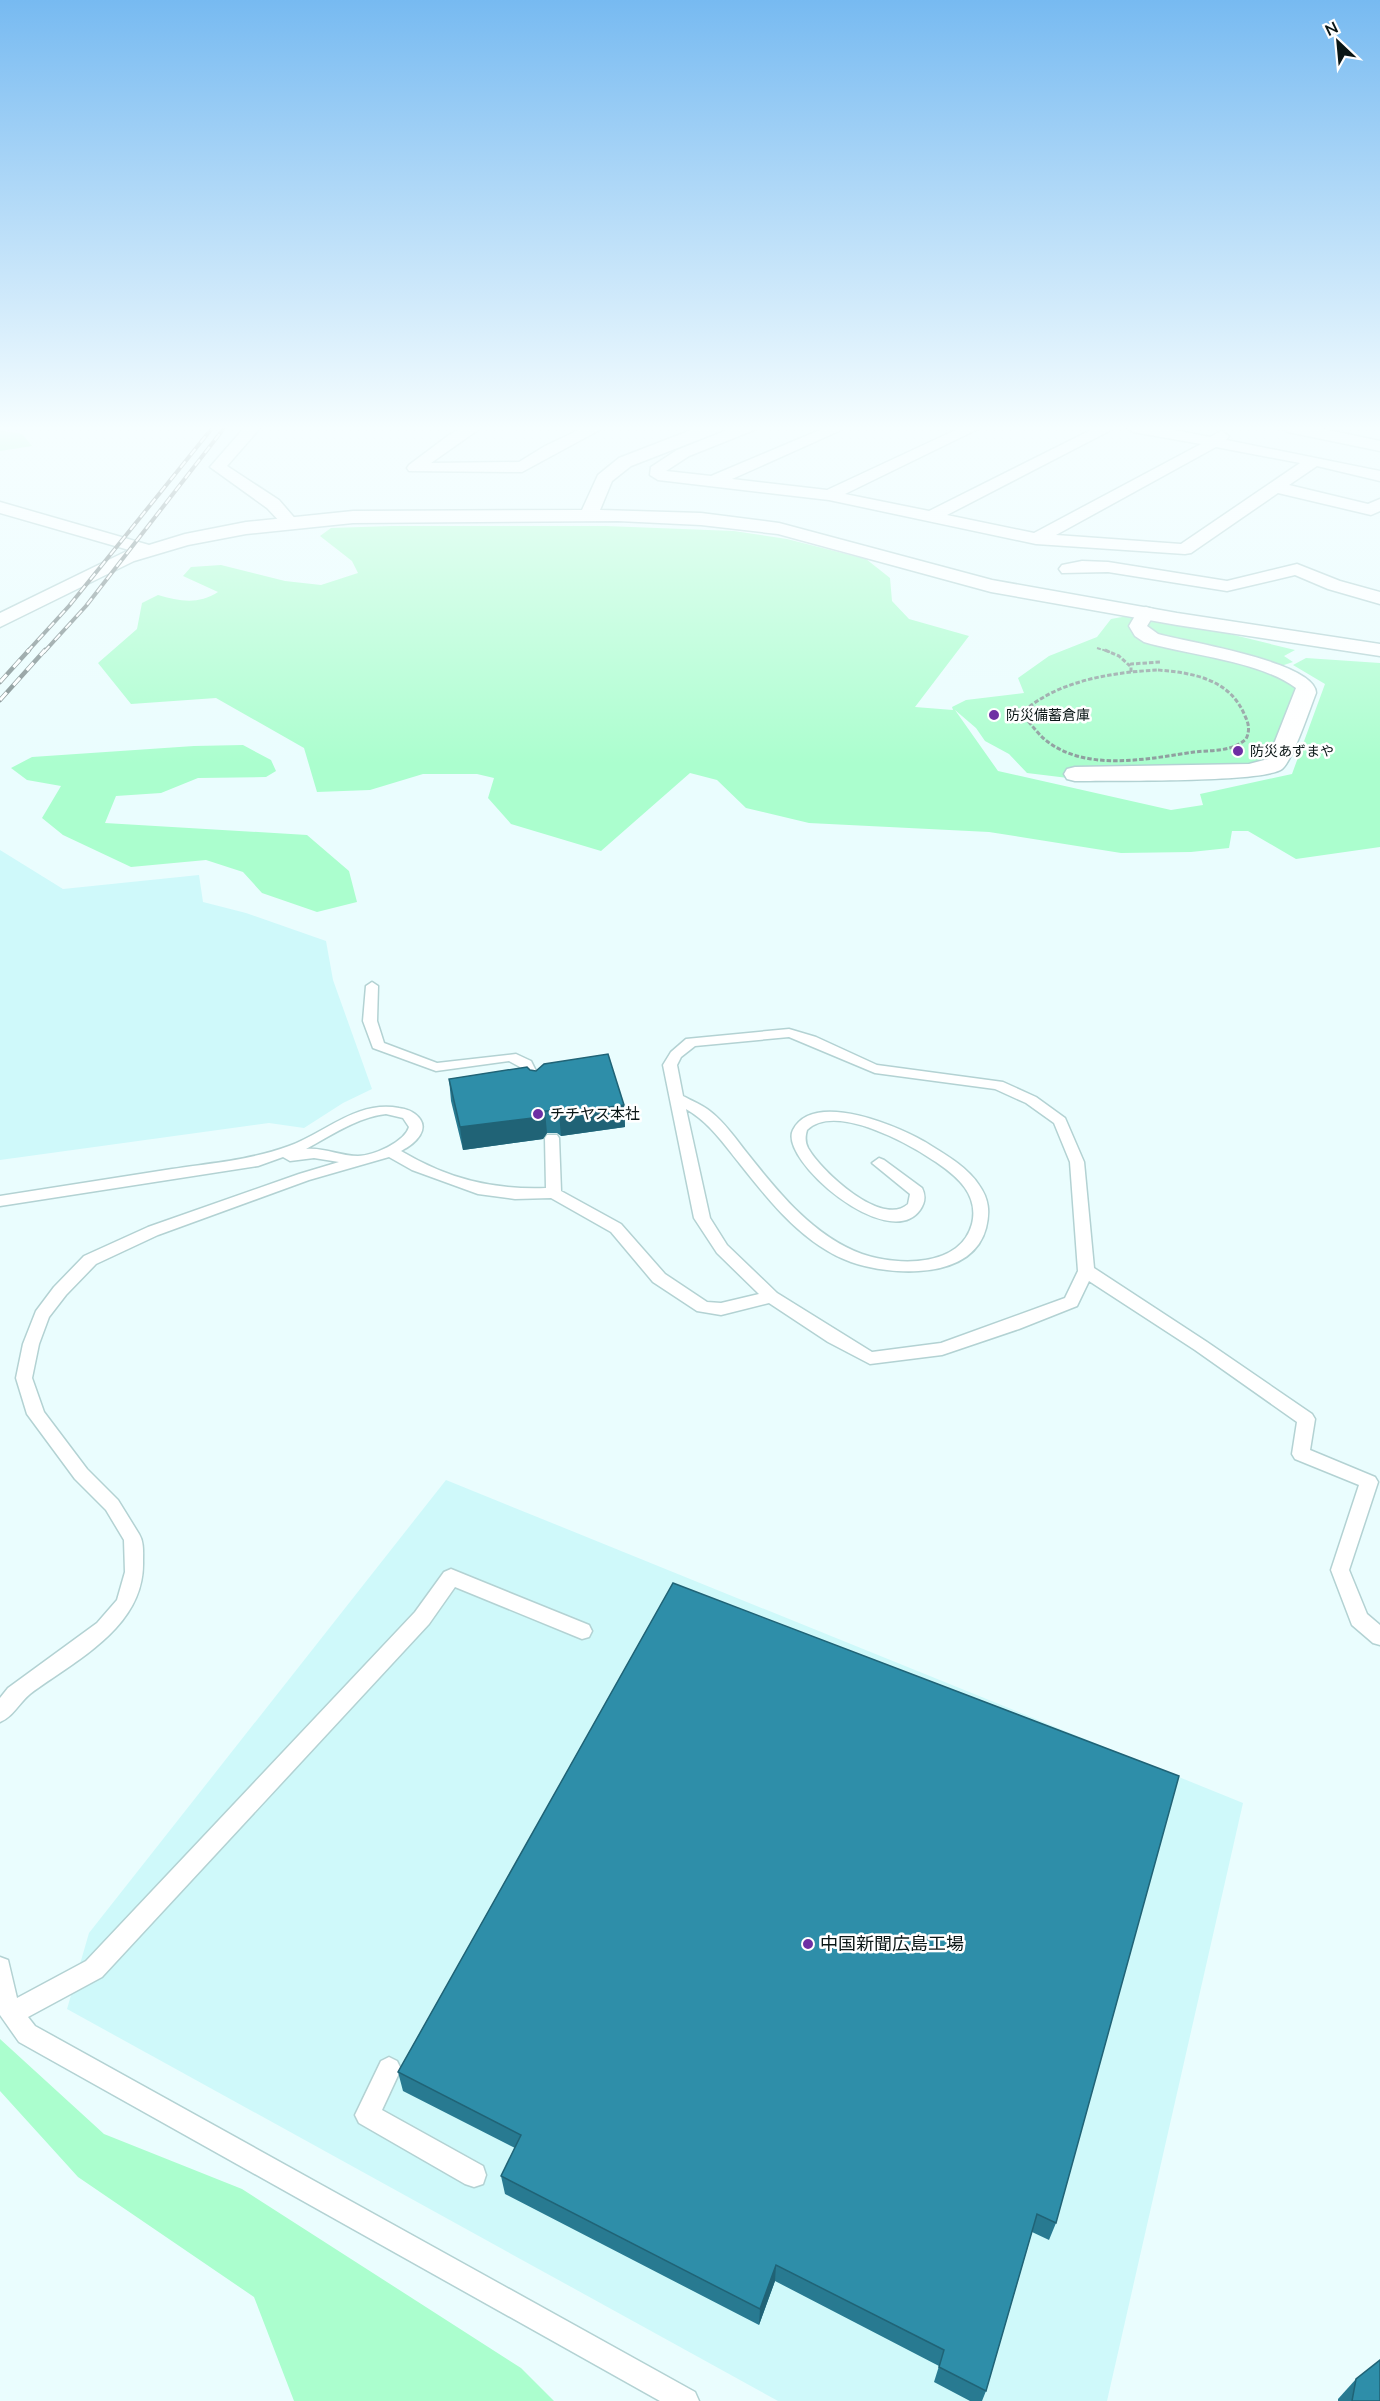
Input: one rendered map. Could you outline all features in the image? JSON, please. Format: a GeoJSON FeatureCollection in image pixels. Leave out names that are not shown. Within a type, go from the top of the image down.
{"type":"FeatureCollection","features":[{"type":"Feature","properties":{"kind":"street"},"geometry":{"type":"LineString","coordinates":[[113,539],[146,550]]}},
{"type":"Feature","properties":{"kind":"street"},"geometry":{"type":"LineString","coordinates":[[0,621],[110,564],[146,550],[190,539]]}},
{"type":"Feature","properties":{"kind":"street"},"geometry":{"type":"LineString","coordinates":[[816,539],[991,586],[1380,650]]}},
{"type":"Feature","properties":{"kind":"street"},"geometry":{"type":"LineString","coordinates":[[1037,539],[1185,549],[1199,539]]}},
{"type":"Feature","properties":{"kind":"street"},"geometry":{"type":"LineString","coordinates":[[1068,569],[1082,566],[1108,567],[1227,586],[1297,568],[1334,585],[1380,598]]}},
{"type":"Feature","properties":{"kind":"street"},"geometry":{"type":"LineString","coordinates":[[1075,774],[1249,771],[1273,766],[1278,760],[1306,686],[1300,680],[1276,669],[1151,638],[1142,633],[1138,626],[1146,613]]}},
{"type":"Feature","properties":{"kind":"lane"},"geometry":{"type":"LineString","coordinates":[[372,986],[370,1021],[378,1045],[436,1067],[511,1057],[526,1064],[537,1087]]}},
{"type":"Feature","properties":{"kind":"lane"},"geometry":{"type":"LineString","coordinates":[[789,1033],[808,1037],[857,1064],[875,1069],[998,1085],[1031,1100],[1060,1121],[1077,1162],[1086,1271],[1071,1302],[942,1349],[870,1358],[834,1338],[771,1297],[722,1249],[702,1218],[670,1065],[676,1055],[691,1042],[789,1033]]}},
{"type":"Feature","properties":{"kind":"lane"},"geometry":{"type":"LineString","coordinates":[[675,1097],[705,1114],[715,1123],[778,1200],[800,1221],[822,1240],[853,1257],[903,1268],[929,1265],[962,1253],[975,1241],[981,1225],[982,1206],[975,1189],[964,1176],[942,1159],[915,1143],[846,1117],[825,1115],[808,1121],[800,1131],[798,1140],[803,1152],[835,1186],[858,1204],[885,1216],[899,1217],[912,1210],[918,1201],[917,1192],[879,1163]]}},
{"type":"Feature","properties":{"kind":"lane"},"geometry":{"type":"LineString","coordinates":[[0,1713],[15,1695],[104,1629],[125,1604],[134,1572],[133,1539],[112,1505],[81,1474],[36,1414],[24,1378],[31,1344],[42,1315],[90,1260],[153,1231],[281,1185],[385,1153],[408,1142],[414,1135],[416,1127],[414,1120],[397,1111],[386,1110],[363,1115],[295,1149],[250,1162]]}},
{"type":"Feature","properties":{"kind":"lane"},"geometry":{"type":"LineString","coordinates":[[281,1185],[313,1166],[327,1142],[340,1127],[363,1115]]}},
{"type":"Feature","properties":{"kind":"lane"},"geometry":{"type":"LineString","coordinates":[[552,1138],[554,1193]]}},
{"type":"Feature","properties":{"kind":"lane"},"geometry":{"type":"LineString","coordinates":[[0,1201],[308,1153],[349,1160],[385,1153],[478,1189],[515,1194],[554,1193],[616,1228],[659,1278],[703,1307],[721,1309],[771,1297]]}},
{"type":"Feature","properties":{"kind":"lane"},"geometry":{"type":"LineString","coordinates":[[1086,1271],[1201,1346],[1306,1419],[1301,1454],[1369,1482],[1340,1570],[1359,1619],[1380,1637]]}},
{"type":"Feature","properties":{"kind":"lane"},"geometry":{"type":"LineString","coordinates":[[10,2014],[94,1969],[422,1618],[451,1577],[582,1631]]}},
{"type":"Feature","properties":{"kind":"lane"},"geometry":{"type":"LineString","coordinates":[[0,1968],[2,1986],[10,2014],[27,2034],[686,2401]]}},
{"type":"Feature","properties":{"kind":"lane"},"geometry":{"type":"LineString","coordinates":[[389,2069],[367,2115],[474,2175]]}},
{"type":"Feature","properties":{"kind":"path"},"geometry":{"type":"LineString","coordinates":[[1097,648],[1118,654],[1125,659],[1131,672]]}},
{"type":"Feature","properties":{"kind":"path"},"geometry":{"type":"LineString","coordinates":[[1130,666],[1135,664]]}},
{"type":"Feature","properties":{"kind":"path"},"geometry":{"type":"LineString","coordinates":[[1158,670],[1188,674],[1226,688],[1233,693],[1243,707],[1249,735],[1244,741],[1224,748],[1141,760],[1109,761],[1064,750],[1041,735],[1028,721],[1029,707],[1043,696],[1131,672],[1158,670]]}},
{"type":"Feature","properties":{"kind":"shaded area"},"geometry":{"type":"Polygon","coordinates":[[[0,850],[63,889],[199,875],[203,902],[246,913],[326,941],[333,980],[372,1089],[343,1103],[304,1128],[269,1123],[0,1160],[0,850]]]}},
{"type":"Feature","properties":{"kind":"shaded area"},"geometry":{"type":"Polygon","coordinates":[[[446,1480],[1243,1803],[1107,2401],[778,2401],[67,2009],[89,1933],[446,1480]]]}},
{"type":"Feature","properties":{"kind":"green space"},"geometry":{"type":"Polygon","coordinates":[[[324,539],[787,539],[866,559],[890,578],[892,601],[909,619],[969,636],[915,707],[953,710],[952,707],[966,700],[1024,693],[1018,678],[1049,656],[1097,637],[1111,619],[1133,615],[1201,627],[1295,650],[1284,656],[1293,662],[1281,666],[1308,679],[1314,687],[1314,694],[1280,769],[1268,774],[1068,778],[1027,773],[1009,754],[985,741],[976,728],[955,710],[998,771],[1171,810],[1203,805],[1200,794],[1292,774],[1325,684],[1293,665],[1306,658],[1380,663],[1380,847],[1296,859],[1248,831],[1232,831],[1229,848],[1191,852],[1121,853],[989,832],[809,823],[746,808],[717,780],[690,773],[601,851],[511,824],[488,798],[494,778],[477,774],[423,774],[370,790],[317,792],[304,748],[216,698],[131,704],[98,663],[137,629],[142,603],[158,595],[188,601],[203,599],[218,592],[183,576],[191,567],[221,565],[285,581],[321,585],[358,573],[352,561],[324,539]]]}},
{"type":"Feature","properties":{"kind":"green space"},"geometry":{"type":"Polygon","coordinates":[[[243,745],[271,760],[276,771],[266,777],[198,778],[161,793],[116,796],[105,823],[307,835],[349,871],[357,902],[317,912],[262,893],[243,872],[206,860],[131,867],[63,835],[42,818],[61,786],[27,780],[11,768],[32,757],[243,745]]]}},
{"type":"Feature","properties":{"kind":"green space"},"geometry":{"type":"Polygon","coordinates":[[[0,2039],[104,2134],[242,2189],[521,2368],[554,2401],[294,2401],[254,2297],[78,2177],[0,2091],[0,2039]]]}},
{"type":"Feature","properties":{"kind":"building"},"geometry":{"type":"Polygon","coordinates":[[[608,1054],[624,1105],[559,1114],[556,1111],[545,1111],[541,1117],[460,1127],[449,1079],[527,1067],[536,1071],[544,1064],[608,1054]]]}},
{"type":"Feature","properties":{"kind":"building","name":"中国新聞広島工場"},"geometry":{"type":"Polygon","coordinates":[[[673,1583],[1179,1776],[1056,2223],[1037,2214],[986,2391],[939,2367],[944,2350],[776,2265],[760,2309],[501,2176],[521,2135],[398,2072],[673,1583]]]}},
{"type":"Feature","properties":{"kind":"building"},"geometry":{"type":"Polygon","coordinates":[[[1380,2360],[1380,2401],[1352,2401],[1356,2379],[1380,2360]]]}},
{"type":"Feature","properties":{"kind":"railway"},"geometry":{"type":"LineString","coordinates":[[27,652],[69,606],[123,539]]}},
{"type":"Feature","properties":{"kind":"railway"},"geometry":{"type":"LineString","coordinates":[[44,652],[86,606],[138,539]]}},
{"type":"Feature","properties":{"kind":"railway"},"geometry":{"type":"LineString","coordinates":[[0,682],[29,650]]}},
{"type":"Feature","properties":{"kind":"railway"},"geometry":{"type":"LineString","coordinates":[[0,700],[45,650]]}},
{"type":"Feature","properties":{"kind":"place","name":"防災備蓄倉庫"},"geometry":{"type":"Point","coordinates":[994,715]}},
{"type":"Feature","properties":{"kind":"place","name":"防災あずまや"},"geometry":{"type":"Point","coordinates":[1238,751]}},
{"type":"Feature","properties":{"kind":"place","name":"チチヤス本社"},"geometry":{"type":"Point","coordinates":[538,1114]}},
{"type":"Feature","properties":{"kind":"place","name":"中国新聞広島工場"},"geometry":{"type":"Point","coordinates":[808,1944]}}]}
